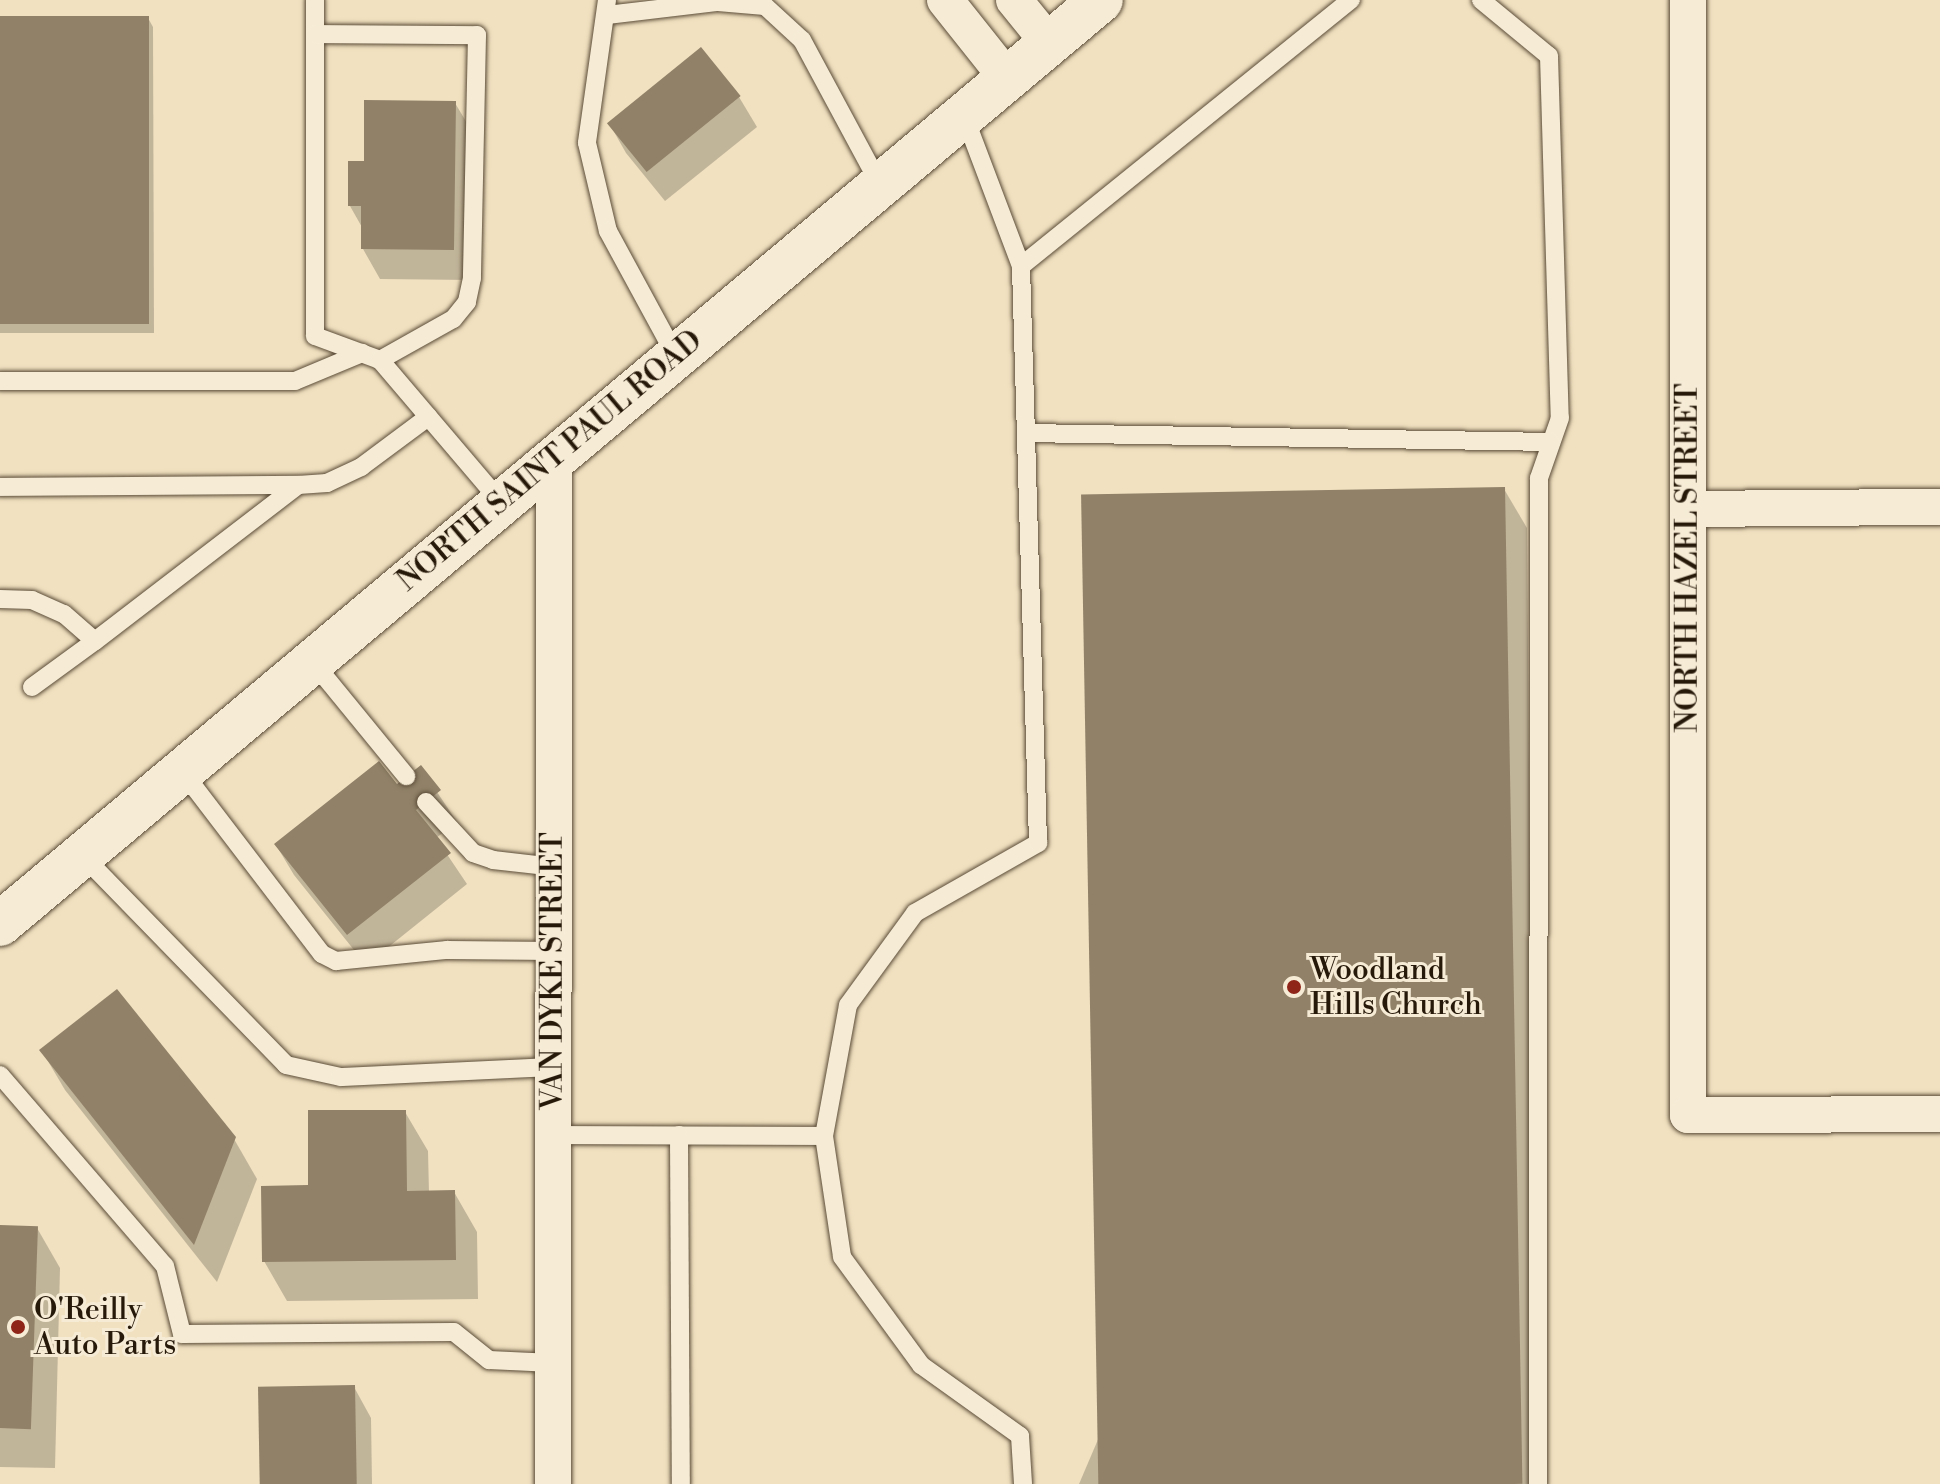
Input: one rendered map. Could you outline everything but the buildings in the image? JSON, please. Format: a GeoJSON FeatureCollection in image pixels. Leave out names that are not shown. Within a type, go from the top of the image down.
{"type":"FeatureCollection","features":[{"type":"Feature","properties":{"kind":"street"},"geometry":{"type":"LineString","coordinates":[[945,0],[1007,78]]}},
{"type":"Feature","properties":{"kind":"street"},"geometry":{"type":"LineString","coordinates":[[1014,0],[1049,43]]}},
{"type":"Feature","properties":{"kind":"street","name":"NORTH SAINT PAUL ROAD"},"geometry":{"type":"LineString","coordinates":[[0,924],[1101,0]]}},
{"type":"Feature","properties":{"kind":"street","name":"NORTH HAZEL STREET"},"geometry":{"type":"LineString","coordinates":[[1688,0],[1688,1115],[1940,1114]]}},
{"type":"Feature","properties":{"kind":"street","name":"VAN DYKE STREET"},"geometry":{"type":"LineString","coordinates":[[553,1484],[554,458]]}},
{"type":"Feature","properties":{"kind":"street"},"geometry":{"type":"LineString","coordinates":[[1688,509],[1940,507]]}},
{"type":"Feature","properties":{"kind":"lane"},"geometry":{"type":"LineString","coordinates":[[315,0],[315,336],[371,356],[501,502]]}},
{"type":"Feature","properties":{"kind":"lane"},"geometry":{"type":"LineString","coordinates":[[1021,266],[1351,0]]}},
{"type":"Feature","properties":{"kind":"lane"},"geometry":{"type":"LineString","coordinates":[[1481,0],[1549,56],[1560,418],[1539,478],[1538,1484]]}},
{"type":"Feature","properties":{"kind":"lane"},"geometry":{"type":"LineString","coordinates":[[676,356],[608,231],[587,143],[607,8],[718,2],[765,6],[802,40],[880,185]]}},
{"type":"Feature","properties":{"kind":"lane"},"geometry":{"type":"LineString","coordinates":[[0,381],[295,381],[371,356],[453,319],[467,302],[472,278],[477,35],[316,34]]}},
{"type":"Feature","properties":{"kind":"lane"},"geometry":{"type":"LineString","coordinates":[[964,115],[1021,266],[1038,843],[915,913],[848,1005],[824,1136],[842,1257],[921,1365],[1020,1436],[1023,1484]]}},
{"type":"Feature","properties":{"kind":"lane"},"geometry":{"type":"LineString","coordinates":[[0,487],[327,483],[361,467],[428,417]]}},
{"type":"Feature","properties":{"kind":"lane"},"geometry":{"type":"LineString","coordinates":[[1026,433],[1551,442]]}},
{"type":"Feature","properties":{"kind":"lane"},"geometry":{"type":"LineString","coordinates":[[32,687],[298,485]]}},
{"type":"Feature","properties":{"kind":"lane"},"geometry":{"type":"LineString","coordinates":[[0,599],[32,600],[64,614],[95,641]]}},
{"type":"Feature","properties":{"kind":"lane"},"geometry":{"type":"LineString","coordinates":[[312,661],[406,776]]}},
{"type":"Feature","properties":{"kind":"lane"},"geometry":{"type":"LineString","coordinates":[[182,771],[322,954],[336,961],[447,950],[553,951]]}},
{"type":"Feature","properties":{"kind":"lane"},"geometry":{"type":"LineString","coordinates":[[426,802],[473,853],[493,860],[554,867]]}},
{"type":"Feature","properties":{"kind":"lane"},"geometry":{"type":"LineString","coordinates":[[82,855],[286,1065],[341,1077],[553,1067]]}},
{"type":"Feature","properties":{"kind":"lane"},"geometry":{"type":"LineString","coordinates":[[0,1075],[165,1266],[182,1334],[454,1332],[489,1360],[553,1363]]}},
{"type":"Feature","properties":{"kind":"lane"},"geometry":{"type":"LineString","coordinates":[[553,1135],[824,1136]]}},
{"type":"Feature","properties":{"kind":"lane"},"geometry":{"type":"LineString","coordinates":[[679,1135],[681,1484]]}},
{"type":"Feature","properties":{"kind":"place","name":"Woodland Hills Church"},"geometry":{"type":"Point","coordinates":[1294,987]}},
{"type":"Feature","properties":{"kind":"place","name":"O'Reilly Auto Parts"},"geometry":{"type":"Point","coordinates":[18,1327]}}]}
